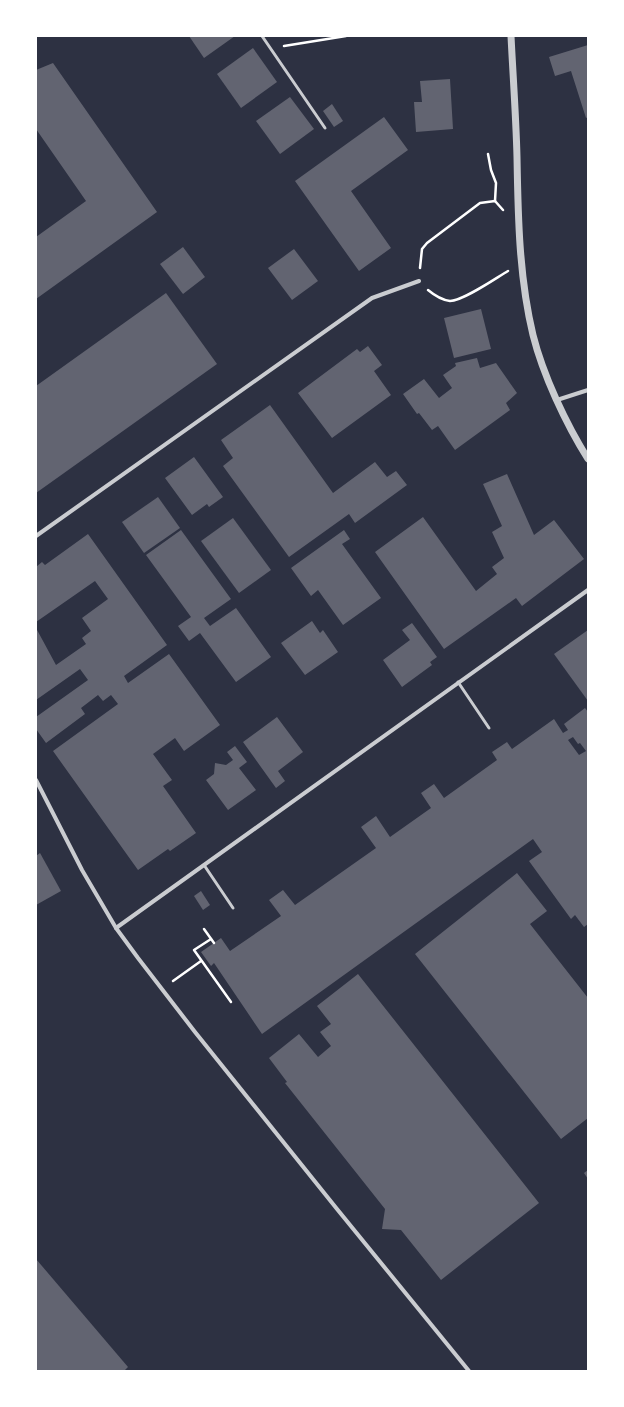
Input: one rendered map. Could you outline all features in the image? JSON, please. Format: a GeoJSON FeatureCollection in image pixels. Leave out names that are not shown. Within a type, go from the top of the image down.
{"type":"FeatureCollection","features":[{"type":"Feature","properties":{"kind":"street"},"geometry":{"type":"LineString","coordinates":[[511,36],[518,212],[522,262],[529,316],[533,336],[543,368],[557,400],[588,459]]}},
{"type":"Feature","properties":{"kind":"street"},"geometry":{"type":"LineString","coordinates":[[36,536],[372,298],[419,281]]}},
{"type":"Feature","properties":{"kind":"street"},"geometry":{"type":"LineString","coordinates":[[557,400],[588,390]]}},
{"type":"Feature","properties":{"kind":"street"},"geometry":{"type":"LineString","coordinates":[[116,928],[588,590]]}},
{"type":"Feature","properties":{"kind":"street"},"geometry":{"type":"LineString","coordinates":[[36,780],[82,870],[116,928],[161,989],[336,1209],[469,1371]]}},
{"type":"Feature","properties":{"kind":"lane"},"geometry":{"type":"LineString","coordinates":[[262,36],[269,49],[325,128]]}},
{"type":"Feature","properties":{"kind":"lane"},"geometry":{"type":"LineString","coordinates":[[458,682],[490,728]]}},
{"type":"Feature","properties":{"kind":"lane"},"geometry":{"type":"LineString","coordinates":[[204,865],[233,908]]}},
{"type":"Feature","properties":{"kind":"path"},"geometry":{"type":"LineString","coordinates":[[269,49],[346,36]]}},
{"type":"Feature","properties":{"kind":"path"},"geometry":{"type":"LineString","coordinates":[[488,154],[491,170],[496,183],[495,202],[502,210],[518,212]]}},
{"type":"Feature","properties":{"kind":"path"},"geometry":{"type":"LineString","coordinates":[[495,202],[480,203],[427,243],[420,254],[419,281],[432,293],[440,298],[450,301],[460,299],[522,262]]}},
{"type":"Feature","properties":{"kind":"path"},"geometry":{"type":"LineString","coordinates":[[204,928],[214,943]]}},
{"type":"Feature","properties":{"kind":"path"},"geometry":{"type":"LineString","coordinates":[[211,939],[194,950],[231,1002]]}},
{"type":"Feature","properties":{"kind":"path"},"geometry":{"type":"LineString","coordinates":[[161,989],[201,961]]}},
{"type":"Feature","properties":{"kind":"building"},"geometry":{"type":"Polygon","coordinates":[[[189,36],[235,36],[204,58],[189,36]]]}},
{"type":"Feature","properties":{"kind":"building"},"geometry":{"type":"Polygon","coordinates":[[[588,45],[588,117],[586,118],[571,71],[555,76],[549,57],[588,45]]]}},
{"type":"Feature","properties":{"kind":"building"},"geometry":{"type":"Polygon","coordinates":[[[253,48],[277,82],[241,108],[217,74],[253,48]]]}},
{"type":"Feature","properties":{"kind":"building"},"geometry":{"type":"Polygon","coordinates":[[[53,63],[157,212],[36,299],[36,237],[86,201],[36,129],[36,70],[53,63]]]}},
{"type":"Feature","properties":{"kind":"building"},"geometry":{"type":"Polygon","coordinates":[[[450,79],[453,129],[416,132],[414,102],[422,102],[420,81],[450,79]]]}},
{"type":"Feature","properties":{"kind":"building"},"geometry":{"type":"Polygon","coordinates":[[[290,97],[314,129],[280,154],[256,121],[290,97]]]}},
{"type":"Feature","properties":{"kind":"building"},"geometry":{"type":"Polygon","coordinates":[[[332,104],[343,121],[334,127],[323,111],[332,104]]]}},
{"type":"Feature","properties":{"kind":"building"},"geometry":{"type":"Polygon","coordinates":[[[384,117],[408,150],[351,191],[391,248],[359,271],[295,181],[384,117]]]}},
{"type":"Feature","properties":{"kind":"building"},"geometry":{"type":"Polygon","coordinates":[[[183,247],[205,277],[183,294],[160,264],[183,247]]]}},
{"type":"Feature","properties":{"kind":"building"},"geometry":{"type":"Polygon","coordinates":[[[294,249],[318,281],[292,300],[268,268],[294,249]]]}},
{"type":"Feature","properties":{"kind":"building"},"geometry":{"type":"Polygon","coordinates":[[[166,293],[217,364],[36,493],[36,386],[166,293]]]}},
{"type":"Feature","properties":{"kind":"building"},"geometry":{"type":"Polygon","coordinates":[[[481,309],[491,349],[454,358],[444,318],[481,309]]]}},
{"type":"Feature","properties":{"kind":"building"},"geometry":{"type":"Polygon","coordinates":[[[368,346],[382,365],[374,371],[391,395],[332,438],[298,393],[357,349],[360,352],[368,346]]]}},
{"type":"Feature","properties":{"kind":"building"},"geometry":{"type":"Polygon","coordinates":[[[477,358],[480,368],[496,363],[517,393],[506,403],[510,410],[455,450],[438,426],[432,430],[419,413],[417,414],[403,394],[424,379],[439,398],[452,388],[443,375],[456,366],[455,363],[477,358]]]}},
{"type":"Feature","properties":{"kind":"building"},"geometry":{"type":"Polygon","coordinates":[[[270,405],[333,493],[375,462],[387,477],[396,471],[407,485],[355,523],[349,514],[289,557],[223,466],[233,458],[221,440],[270,405]]]}},
{"type":"Feature","properties":{"kind":"building"},"geometry":{"type":"Polygon","coordinates":[[[194,457],[223,497],[209,507],[207,504],[192,515],[165,478],[194,457]]]}},
{"type":"Feature","properties":{"kind":"building"},"geometry":{"type":"Polygon","coordinates":[[[507,474],[534,535],[554,520],[584,559],[522,606],[516,598],[444,649],[375,552],[423,517],[476,591],[497,574],[492,567],[504,558],[492,532],[502,526],[483,484],[507,474]]]}},
{"type":"Feature","properties":{"kind":"building"},"geometry":{"type":"Polygon","coordinates":[[[158,497],[180,528],[144,553],[122,522],[158,497]]]}},
{"type":"Feature","properties":{"kind":"building"},"geometry":{"type":"Polygon","coordinates":[[[233,518],[271,570],[239,593],[201,541],[233,518]]]}},
{"type":"Feature","properties":{"kind":"building"},"geometry":{"type":"Polygon","coordinates":[[[181,530],[231,599],[204,618],[210,626],[236,608],[271,657],[236,682],[200,633],[189,641],[178,626],[191,617],[146,555],[181,530]]]}},
{"type":"Feature","properties":{"kind":"building"},"geometry":{"type":"Polygon","coordinates":[[[344,530],[350,539],[342,544],[381,598],[343,625],[318,590],[311,596],[291,568],[344,530]]]}},
{"type":"Feature","properties":{"kind":"building"},"geometry":{"type":"Polygon","coordinates":[[[88,534],[167,645],[124,676],[128,683],[169,654],[220,725],[184,751],[175,738],[153,754],[172,780],[163,786],[196,833],[170,851],[168,849],[138,870],[53,751],[118,704],[111,695],[103,701],[98,695],[81,708],[85,714],[46,743],[36,729],[36,717],[88,680],[80,669],[36,700],[36,628],[56,665],[86,644],[82,638],[91,631],[82,618],[108,599],[95,581],[36,622],[36,567],[42,562],[45,565],[88,534]]]}},
{"type":"Feature","properties":{"kind":"building"},"geometry":{"type":"Polygon","coordinates":[[[312,621],[320,633],[323,630],[338,652],[305,675],[281,643],[312,621]]]}},
{"type":"Feature","properties":{"kind":"building"},"geometry":{"type":"Polygon","coordinates":[[[412,623],[437,657],[430,662],[432,665],[402,687],[383,660],[410,640],[402,630],[412,623]]]}},
{"type":"Feature","properties":{"kind":"building"},"geometry":{"type":"Polygon","coordinates":[[[588,630],[588,701],[554,654],[588,630]]]}},
{"type":"Feature","properties":{"kind":"building"},"geometry":{"type":"Polygon","coordinates":[[[585,708],[588,712],[588,924],[584,927],[575,915],[571,919],[529,861],[542,852],[533,839],[262,1034],[214,963],[211,966],[201,952],[221,938],[230,951],[281,916],[269,900],[283,890],[295,905],[376,848],[361,827],[376,816],[390,837],[431,808],[421,793],[434,784],[444,798],[497,760],[492,752],[507,742],[512,749],[554,719],[563,733],[568,730],[564,724],[585,708]],[[573,737],[568,740],[579,755],[586,751],[580,743],[578,744],[573,737]]]}},
{"type":"Feature","properties":{"kind":"building"},"geometry":{"type":"Polygon","coordinates":[[[277,717],[303,752],[278,771],[285,781],[276,788],[243,742],[277,717]]]}},
{"type":"Feature","properties":{"kind":"building"},"geometry":{"type":"Polygon","coordinates":[[[235,746],[247,762],[239,768],[256,790],[228,810],[206,780],[214,774],[215,763],[226,765],[233,760],[227,752],[235,746]]]}},
{"type":"Feature","properties":{"kind":"building"},"geometry":{"type":"Polygon","coordinates":[[[40,853],[61,891],[36,905],[36,856],[40,853]]]}},
{"type":"Feature","properties":{"kind":"building"},"geometry":{"type":"Polygon","coordinates":[[[517,873],[547,911],[530,924],[588,998],[588,1118],[561,1139],[415,954],[517,873]]]}},
{"type":"Feature","properties":{"kind":"building"},"geometry":{"type":"Polygon","coordinates":[[[201,891],[210,905],[203,910],[194,896],[201,891]]]}},
{"type":"Feature","properties":{"kind":"building"},"geometry":{"type":"Polygon","coordinates":[[[358,974],[539,1203],[441,1280],[401,1230],[382,1229],[385,1209],[285,1083],[287,1082],[269,1058],[299,1034],[318,1057],[331,1046],[320,1032],[331,1024],[317,1006],[358,974]]]}},
{"type":"Feature","properties":{"kind":"building"},"geometry":{"type":"Polygon","coordinates":[[[588,1170],[588,1179],[584,1173],[588,1170]]]}},
{"type":"Feature","properties":{"kind":"building"},"geometry":{"type":"Polygon","coordinates":[[[36,1259],[128,1367],[124,1371],[36,1371],[36,1259]]]}}]}
